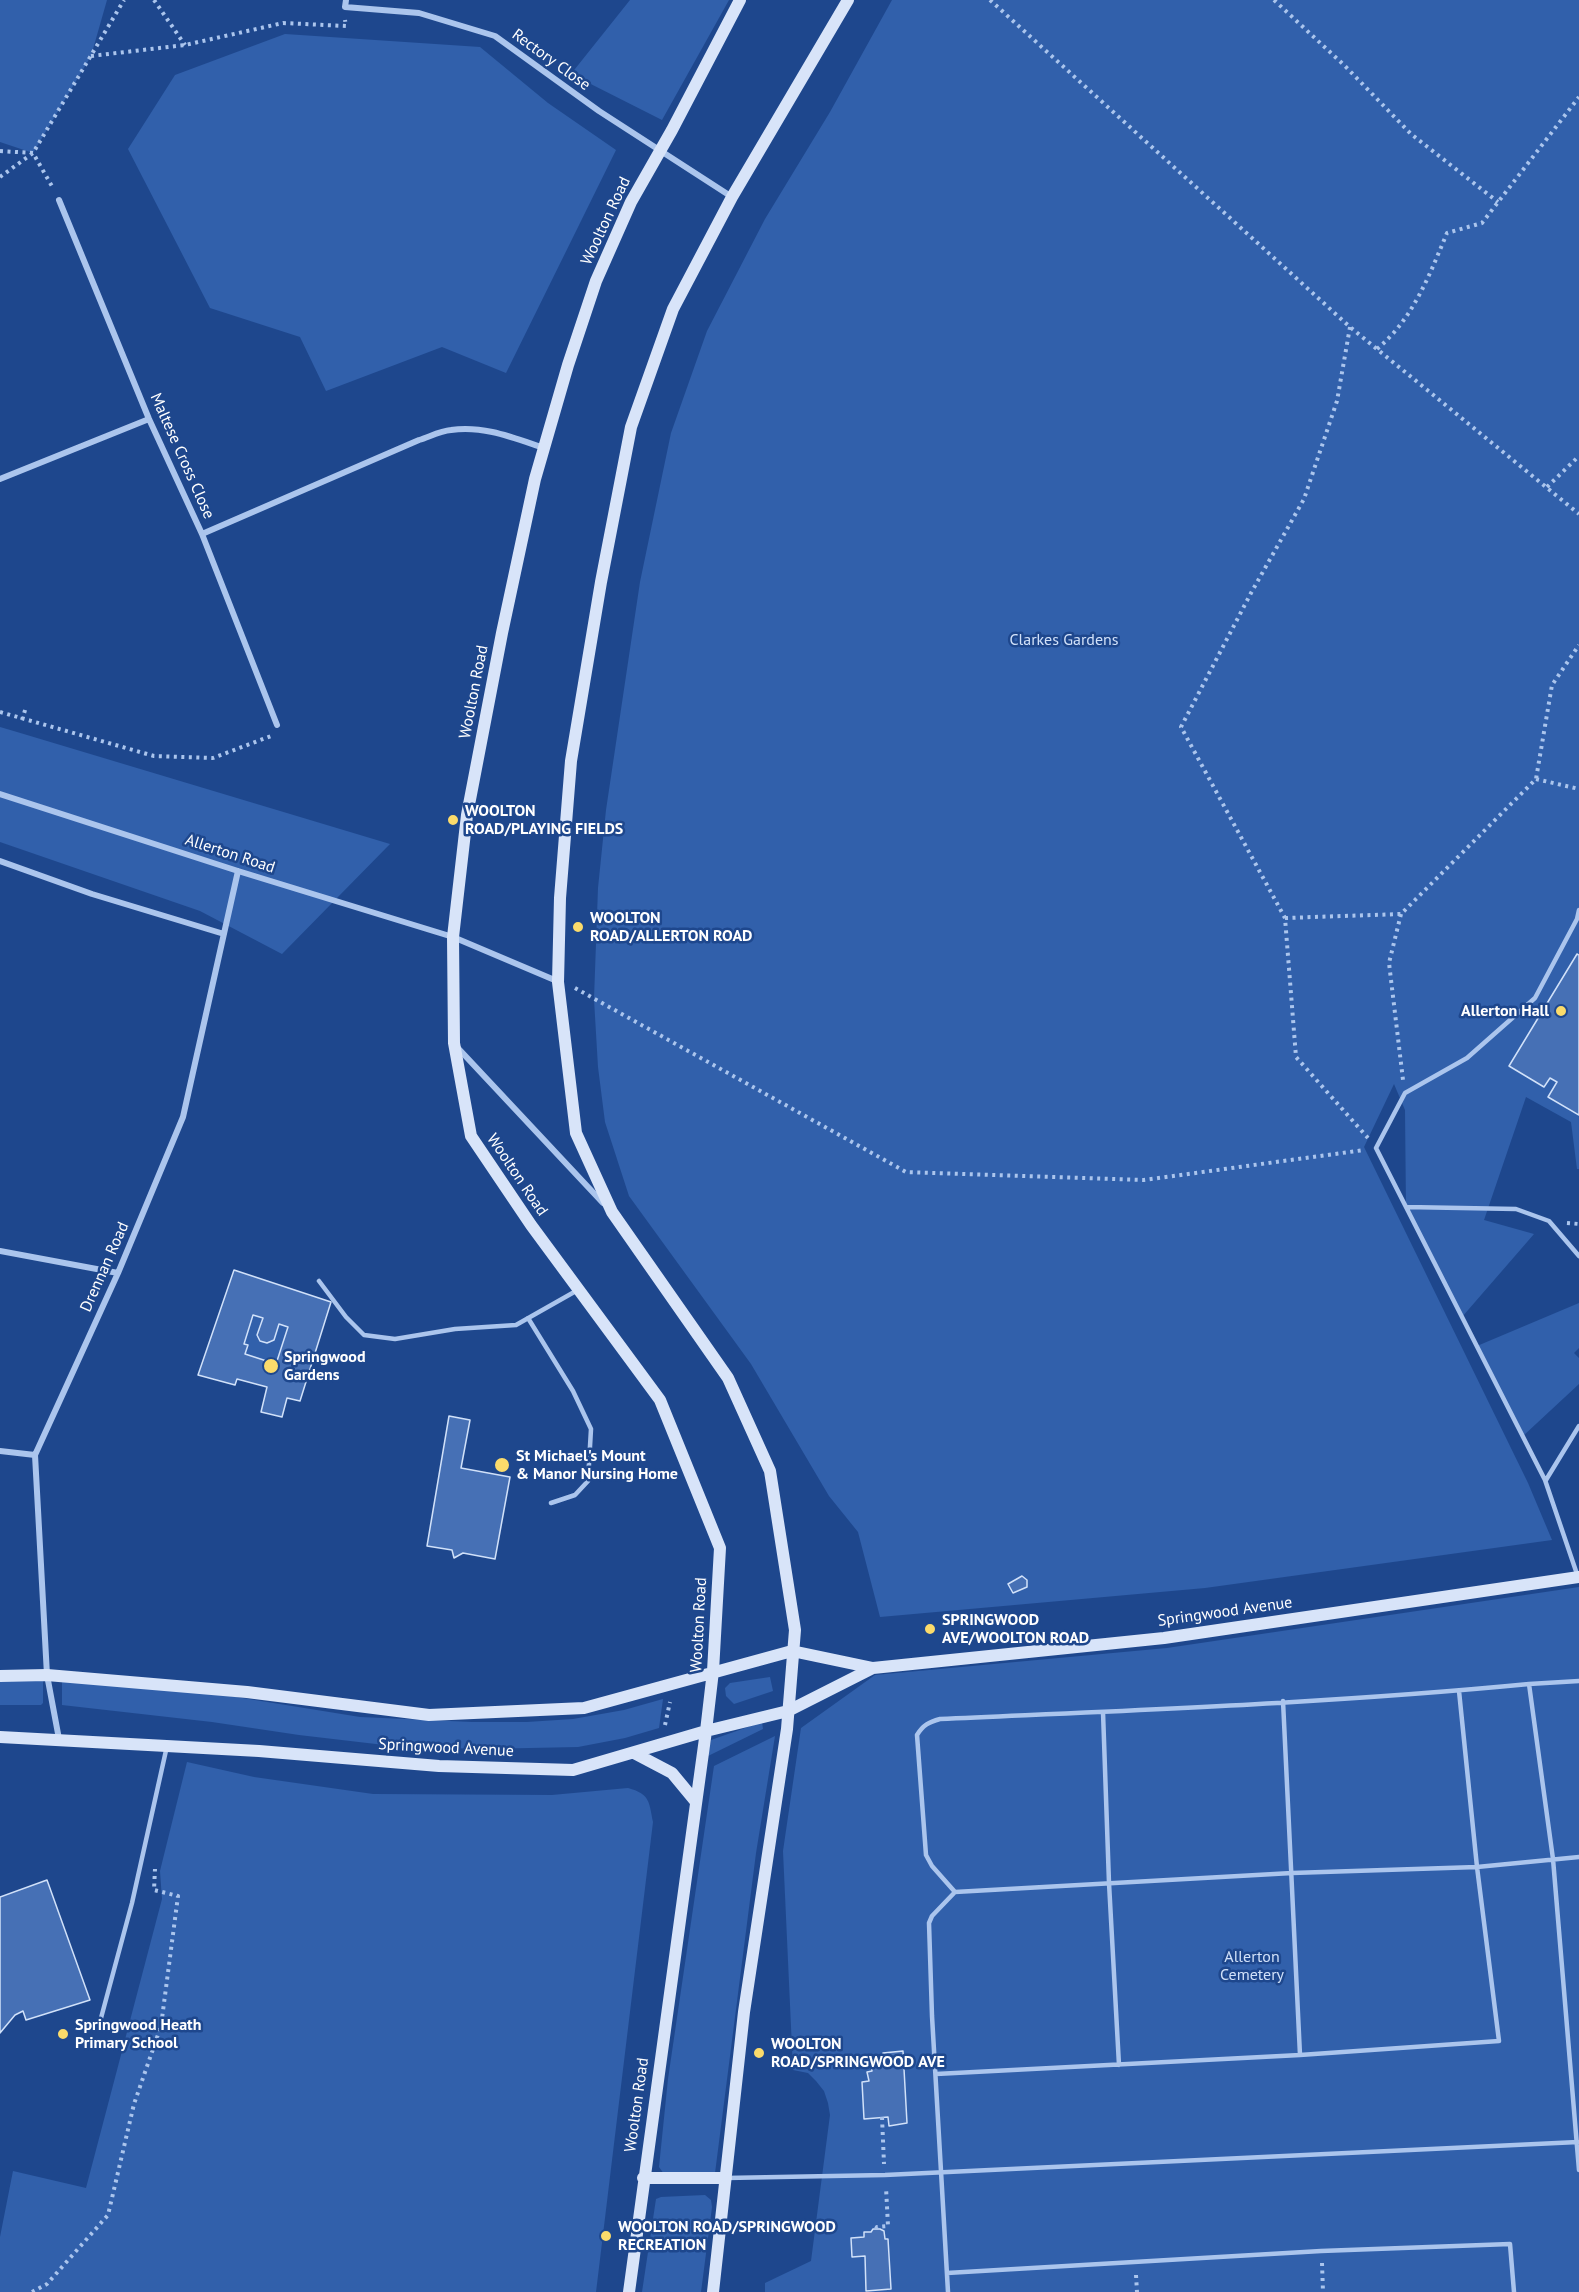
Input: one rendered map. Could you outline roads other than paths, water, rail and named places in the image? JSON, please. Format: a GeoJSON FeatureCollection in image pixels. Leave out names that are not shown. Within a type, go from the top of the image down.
{"type":"FeatureCollection","features":[{"type":"Feature","properties":{"kind":"main road","name":"Woolton Road"},"geometry":{"type":"LineString","coordinates":[[629,2292],[706,1731],[713,1671],[720,1548],[660,1400],[531,1225],[471,1136],[454,1043],[453,937],[467,814],[524,523],[568,365],[596,281],[631,202],[740,0]]}},
{"type":"Feature","properties":{"kind":"main road"},"geometry":{"type":"LineString","coordinates":[[713,2292],[744,2012],[773,1830],[788,1711],[795,1630],[770,1471],[728,1378],[612,1212],[576,1133],[558,982],[560,898],[571,761],[601,582],[631,427],[673,309],[732,197],[848,0]]}},
{"type":"Feature","properties":{"kind":"main road","name":"Springwood Avenue"},"geometry":{"type":"LineString","coordinates":[[0,1676],[47,1676],[248,1692],[429,1715],[584,1708],[792,1651],[873,1668],[1164,1638],[1578,1577]]}},
{"type":"Feature","properties":{"kind":"main road","name":"Springwood Avenue"},"geometry":{"type":"LineString","coordinates":[[0,1737],[167,1746],[439,1766],[573,1770],[706,1731],[788,1711],[873,1668]]}},
{"type":"Feature","properties":{"kind":"main road"},"geometry":{"type":"LineString","coordinates":[[634,1753],[672,1773],[696,1802]]}},
{"type":"Feature","properties":{"kind":"main road"},"geometry":{"type":"LineString","coordinates":[[643,2178],[726,2178]]}},
{"type":"Feature","properties":{"kind":"street","name":"Rectory Close"},"geometry":{"type":"LineString","coordinates":[[345,4],[419,13],[495,36],[537,68],[659,151],[732,197]]}},
{"type":"Feature","properties":{"kind":"street","name":"Maltese Cross Close"},"geometry":{"type":"LineString","coordinates":[[59,200],[149,419],[202,534],[277,725]]}},
{"type":"Feature","properties":{"kind":"street"},"geometry":{"type":"LineString","coordinates":[[0,479],[149,419]]}},
{"type":"Feature","properties":{"kind":"street"},"geometry":{"type":"LineString","coordinates":[[202,534],[419,440],[449,430],[474,428],[500,433],[544,448]]}},
{"type":"Feature","properties":{"kind":"street","name":"Allerton Road"},"geometry":{"type":"LineString","coordinates":[[0,794],[453,937],[558,982]]}},
{"type":"Feature","properties":{"kind":"street"},"geometry":{"type":"LineString","coordinates":[[0,861],[92,894],[224,934]]}},
{"type":"Feature","properties":{"kind":"street","name":"Drennan Road"},"geometry":{"type":"LineString","coordinates":[[59,1739],[47,1676],[35,1455],[118,1273],[183,1117],[238,871]]}},
{"type":"Feature","properties":{"kind":"street"},"geometry":{"type":"LineString","coordinates":[[454,1043],[612,1212]]}},
{"type":"Feature","properties":{"kind":"street"},"geometry":{"type":"LineString","coordinates":[[0,1251],[118,1273]]}},
{"type":"Feature","properties":{"kind":"street"},"geometry":{"type":"LineString","coordinates":[[0,1451],[35,1455]]}},
{"type":"Feature","properties":{"kind":"lane"},"geometry":{"type":"LineString","coordinates":[[1578,1577],[1545,1480],[1376,1148],[1405,1093],[1467,1058],[1534,998],[1577,919],[1579,910]]}},
{"type":"Feature","properties":{"kind":"lane"},"geometry":{"type":"LineString","coordinates":[[1406,1207],[1516,1209],[1549,1221],[1579,1256]]}},
{"type":"Feature","properties":{"kind":"lane"},"geometry":{"type":"LineString","coordinates":[[319,1281],[346,1317],[364,1335],[395,1339],[455,1329],[516,1325],[579,1290]]}},
{"type":"Feature","properties":{"kind":"lane"},"geometry":{"type":"LineString","coordinates":[[528,1318],[573,1391],[591,1429],[588,1481],[575,1495],[551,1503]]}},
{"type":"Feature","properties":{"kind":"lane"},"geometry":{"type":"LineString","coordinates":[[1545,1480],[1579,1426]]}},
{"type":"Feature","properties":{"kind":"lane"},"geometry":{"type":"LineString","coordinates":[[956,1892],[932,1866],[926,1855],[917,1735],[923,1726],[940,1719],[1459,1691],[1579,1681]]}},
{"type":"Feature","properties":{"kind":"lane"},"geometry":{"type":"LineString","coordinates":[[1529,1684],[1553,1859],[1577,2112],[1579,2170]]}},
{"type":"Feature","properties":{"kind":"lane"},"geometry":{"type":"LineString","coordinates":[[936,2074],[1300,2055],[1499,2041],[1477,1867],[1459,1691]]}},
{"type":"Feature","properties":{"kind":"lane"},"geometry":{"type":"LineString","coordinates":[[1283,1701],[1300,2055]]}},
{"type":"Feature","properties":{"kind":"lane"},"geometry":{"type":"LineString","coordinates":[[1103,1712],[1119,2065]]}},
{"type":"Feature","properties":{"kind":"lane"},"geometry":{"type":"LineString","coordinates":[[101,2018],[132,1903],[167,1746]]}},
{"type":"Feature","properties":{"kind":"lane"},"geometry":{"type":"LineString","coordinates":[[948,2292],[929,1923],[932,1916],[956,1892],[1292,1873],[1477,1867],[1579,1857]]}},
{"type":"Feature","properties":{"kind":"lane"},"geometry":{"type":"LineString","coordinates":[[726,2178],[942,2173],[1578,2143]]}},
{"type":"Feature","properties":{"kind":"lane"},"geometry":{"type":"LineString","coordinates":[[947,2273],[1321,2251],[1510,2244],[1514,2292]]}},
{"type":"Feature","properties":{"kind":"place","name":"WOOLTON ROAD/PLAYING FIELDS"},"geometry":{"type":"Point","coordinates":[453,820]}},
{"type":"Feature","properties":{"kind":"place","name":"WOOLTON ROAD/ALLERTON ROAD"},"geometry":{"type":"Point","coordinates":[578,927]}},
{"type":"Feature","properties":{"kind":"place","name":"Allerton Hall"},"geometry":{"type":"Point","coordinates":[1561,1011]}},
{"type":"Feature","properties":{"kind":"place","name":"Springwood Gardens"},"geometry":{"type":"Point","coordinates":[271,1366]}},
{"type":"Feature","properties":{"kind":"place","name":"St Michael's Mount & Manor Nursing Home"},"geometry":{"type":"Point","coordinates":[502,1465]}},
{"type":"Feature","properties":{"kind":"place","name":"SPRINGWOOD AVE/WOOLTON ROAD"},"geometry":{"type":"Point","coordinates":[930,1629]}},
{"type":"Feature","properties":{"kind":"place","name":"Springwood Heath Primary School"},"geometry":{"type":"Point","coordinates":[63,2034]}},
{"type":"Feature","properties":{"kind":"place","name":"WOOLTON ROAD/SPRINGWOOD AVE"},"geometry":{"type":"Point","coordinates":[759,2053]}},
{"type":"Feature","properties":{"kind":"place","name":"WOOLTON ROAD/SPRINGWOOD RECREATION"},"geometry":{"type":"Point","coordinates":[606,2236]}},
{"type":"Feature","properties":{"kind":"park label","name":"Clarkes Gardens"},"geometry":{"type":"Point","coordinates":[1064,640]}},
{"type":"Feature","properties":{"kind":"park label","name":"Allerton Cemetery"},"geometry":{"type":"Point","coordinates":[1252,1966]}}]}
